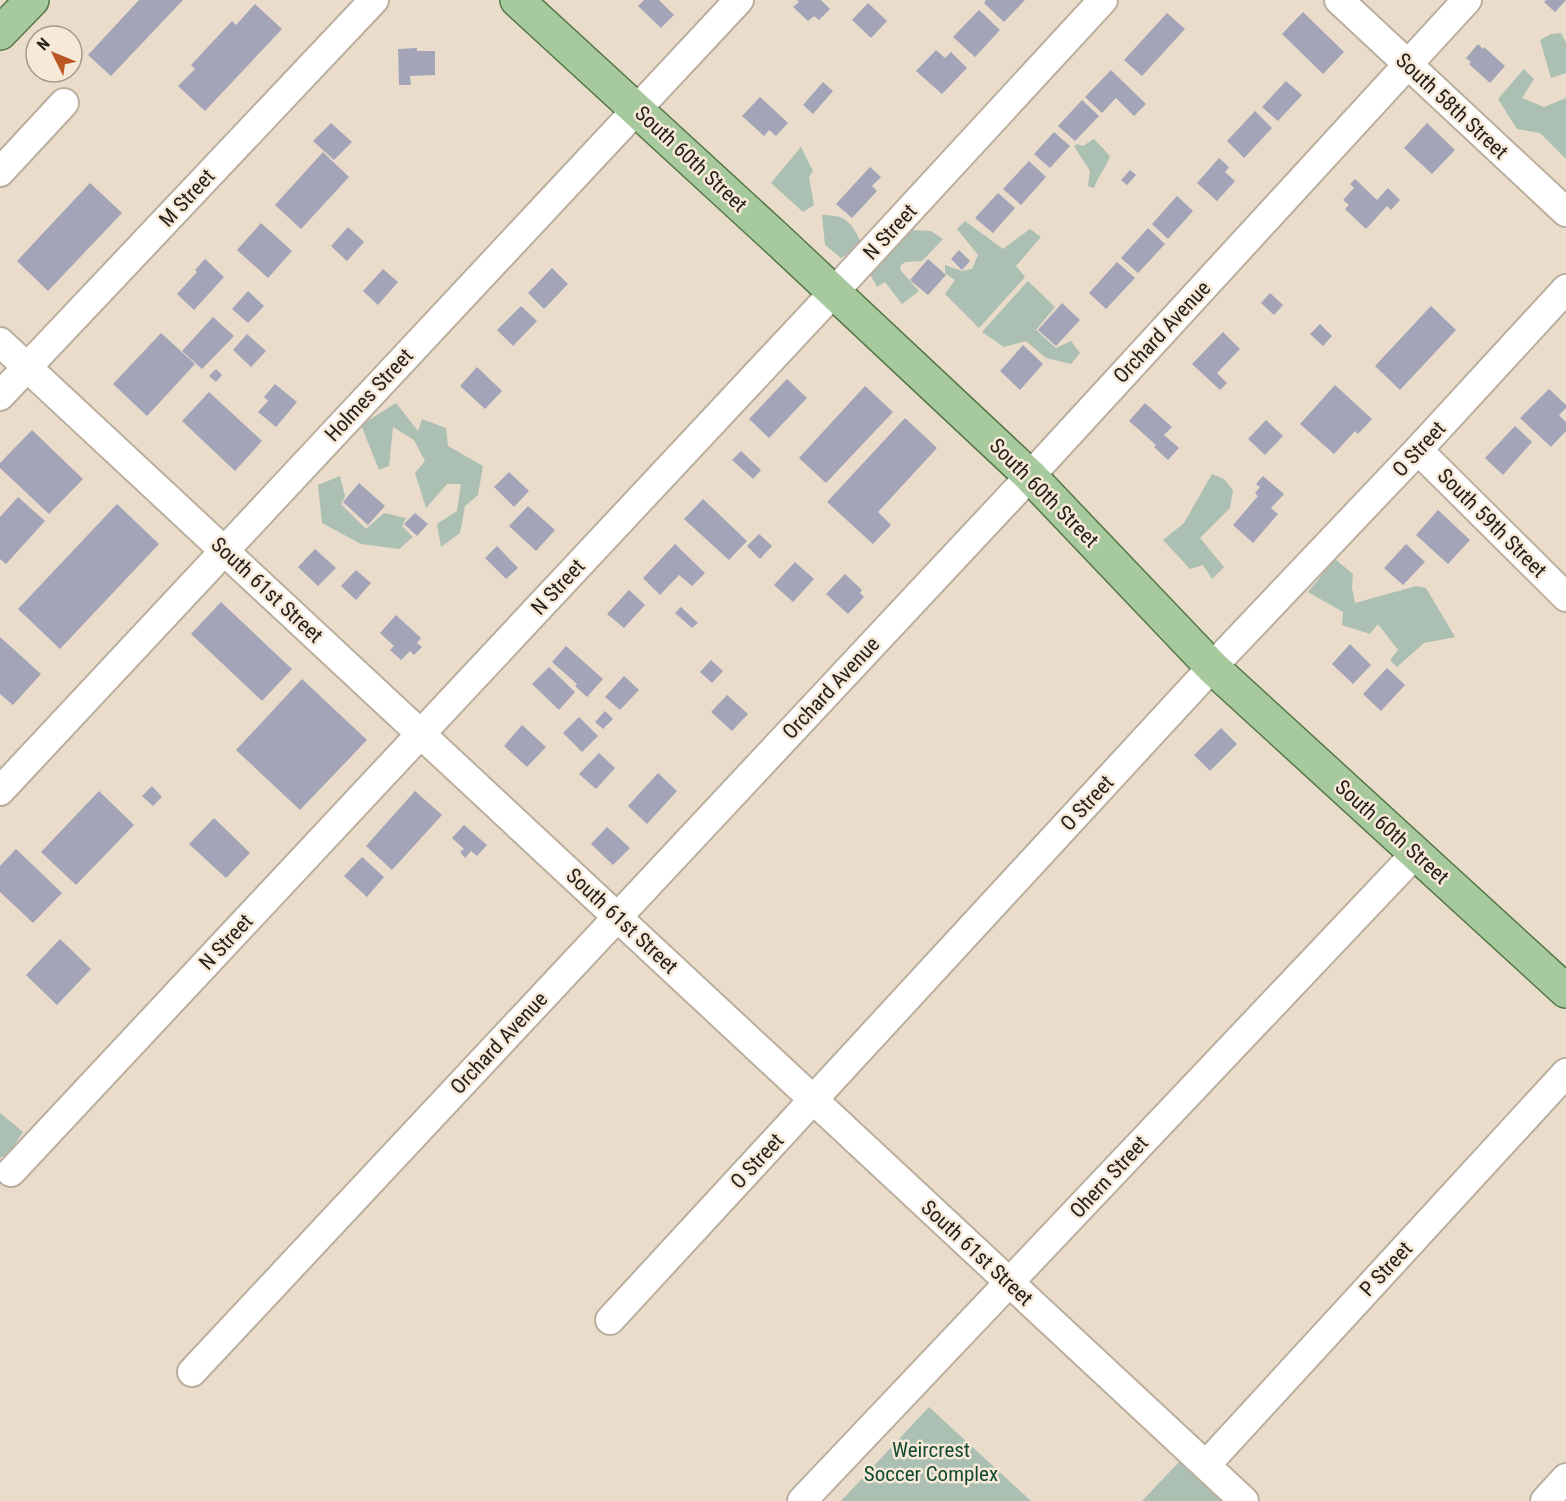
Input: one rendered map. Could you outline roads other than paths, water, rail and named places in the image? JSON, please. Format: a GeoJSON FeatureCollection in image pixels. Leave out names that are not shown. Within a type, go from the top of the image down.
{"type":"FeatureCollection","features":[{"type":"Feature","properties":{"kind":"main road"},"geometry":{"type":"LineString","coordinates":[[0,33],[32,0]]}},
{"type":"Feature","properties":{"kind":"main road","name":"South 60th Street"},"geometry":{"type":"LineString","coordinates":[[517,0],[1030,476],[1212,667],[1566,991]]}},
{"type":"Feature","properties":{"kind":"street","name":"M Street"},"geometry":{"type":"LineString","coordinates":[[0,396],[374,0]]}},
{"type":"Feature","properties":{"kind":"street","name":"Holmes Street"},"geometry":{"type":"LineString","coordinates":[[0,791],[739,0]]}},
{"type":"Feature","properties":{"kind":"street","name":"N Street"},"geometry":{"type":"LineString","coordinates":[[11,1172],[833,293],[1103,0]]}},
{"type":"Feature","properties":{"kind":"street","name":"South 58th Street"},"geometry":{"type":"LineString","coordinates":[[1339,0],[1566,212]]}},
{"type":"Feature","properties":{"kind":"street","name":"Orchard Avenue"},"geometry":{"type":"LineString","coordinates":[[192,1372],[1030,476],[1467,0]]}},
{"type":"Feature","properties":{"kind":"street"},"geometry":{"type":"LineString","coordinates":[[0,172],[64,104]]}},
{"type":"Feature","properties":{"kind":"street","name":"O Street"},"geometry":{"type":"LineString","coordinates":[[610,1320],[1212,667],[1418,450],[1566,289]]}},
{"type":"Feature","properties":{"kind":"street","name":"South 61st Street"},"geometry":{"type":"LineString","coordinates":[[0,342],[1244,1501]]}},
{"type":"Feature","properties":{"kind":"street","name":"South 59th Street"},"geometry":{"type":"LineString","coordinates":[[1418,450],[1566,597]]}},
{"type":"Feature","properties":{"kind":"street","name":"Ohern Street"},"geometry":{"type":"LineString","coordinates":[[802,1501],[1416,853]]}},
{"type":"Feature","properties":{"kind":"street","name":"P Street"},"geometry":{"type":"LineString","coordinates":[[1206,1465],[1566,1073]]}},
{"type":"Feature","properties":{"kind":"street"},"geometry":{"type":"LineString","coordinates":[[1545,1501],[1566,1478]]}},
{"type":"Feature","properties":{"kind":"park label","name":"Weircrest Soccer Complex"},"geometry":{"type":"Point","coordinates":[931,1462]}}]}
